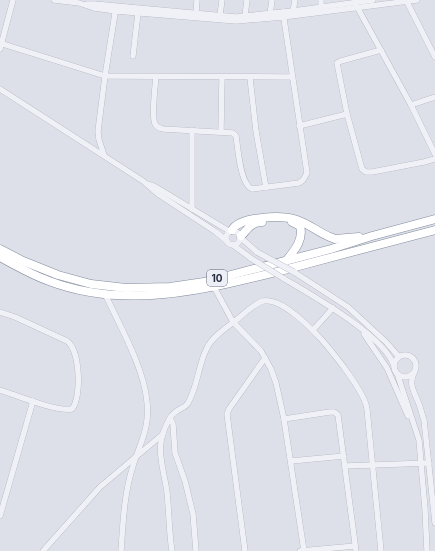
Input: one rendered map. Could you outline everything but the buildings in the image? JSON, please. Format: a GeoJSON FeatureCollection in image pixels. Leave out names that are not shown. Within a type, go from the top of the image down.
{"type":"FeatureCollection","features":[{"type":"Feature","properties":{"kind":"highway"},"geometry":{"type":"LineString","coordinates":[[230,231],[237,224],[249,219],[282,218],[301,221],[324,235],[335,238],[372,236]]}},
{"type":"Feature","properties":{"kind":"highway","name":"10"},"geometry":{"type":"LineString","coordinates":[[0,249],[23,261],[76,281],[126,288],[164,288],[189,284],[286,261],[435,219]]}},
{"type":"Feature","properties":{"kind":"highway"},"geometry":{"type":"LineString","coordinates":[[241,237],[250,225],[256,222],[288,222],[298,224],[301,229],[299,241],[296,248],[286,261]]}},
{"type":"Feature","properties":{"kind":"highway","name":"10"},"geometry":{"type":"LineString","coordinates":[[0,257],[17,267],[49,281],[81,290],[106,294],[145,296],[171,294],[214,287],[435,230]]}},
{"type":"Feature","properties":{"kind":"street"},"geometry":{"type":"LineString","coordinates":[[13,0],[0,45],[105,76],[250,78],[292,77]]}},
{"type":"Feature","properties":{"kind":"street"},"geometry":{"type":"LineString","coordinates":[[54,0],[79,1],[94,8],[245,16],[270,14],[283,15],[293,11],[346,2],[356,5],[373,0]]}},
{"type":"Feature","properties":{"kind":"street"},"geometry":{"type":"LineString","coordinates":[[196,13],[197,0]]}},
{"type":"Feature","properties":{"kind":"street"},"geometry":{"type":"LineString","coordinates":[[220,15],[222,0]]}},
{"type":"Feature","properties":{"kind":"street"},"geometry":{"type":"LineString","coordinates":[[245,16],[247,0]]}},
{"type":"Feature","properties":{"kind":"street"},"geometry":{"type":"LineString","coordinates":[[270,14],[272,0]]}},
{"type":"Feature","properties":{"kind":"street"},"geometry":{"type":"LineString","coordinates":[[293,11],[295,0]]}},
{"type":"Feature","properties":{"kind":"street"},"geometry":{"type":"LineString","coordinates":[[321,7],[322,0]]}},
{"type":"Feature","properties":{"kind":"street"},"geometry":{"type":"LineString","coordinates":[[116,8],[138,12],[236,21],[356,5],[417,0]]}},
{"type":"Feature","properties":{"kind":"street"},"geometry":{"type":"LineString","coordinates":[[407,1],[435,57]]}},
{"type":"Feature","properties":{"kind":"street"},"geometry":{"type":"LineString","coordinates":[[356,5],[382,50],[435,154]]}},
{"type":"Feature","properties":{"kind":"street"},"geometry":{"type":"LineString","coordinates":[[104,155],[98,135],[105,76],[116,8]]}},
{"type":"Feature","properties":{"kind":"street"},"geometry":{"type":"LineString","coordinates":[[133,56],[138,12]]}},
{"type":"Feature","properties":{"kind":"street"},"geometry":{"type":"LineString","coordinates":[[156,77],[154,116],[156,126],[163,129],[231,132],[236,136],[241,170],[248,188],[257,189],[299,183],[306,177],[307,173],[283,15]]}},
{"type":"Feature","properties":{"kind":"street"},"geometry":{"type":"LineString","coordinates":[[382,50],[337,63],[347,114],[360,166],[366,172],[435,159]]}},
{"type":"Feature","properties":{"kind":"street"},"geometry":{"type":"LineString","coordinates":[[221,131],[222,77]]}},
{"type":"Feature","properties":{"kind":"street"},"geometry":{"type":"LineString","coordinates":[[250,78],[256,131],[266,188]]}},
{"type":"Feature","properties":{"kind":"street"},"geometry":{"type":"LineString","coordinates":[[0,89],[148,184],[158,194],[216,232],[227,242],[252,259],[333,308],[382,347],[390,358],[397,373],[419,440],[427,551]]}},
{"type":"Feature","properties":{"kind":"street"},"geometry":{"type":"LineString","coordinates":[[411,105],[434,98]]}},
{"type":"Feature","properties":{"kind":"street"},"geometry":{"type":"LineString","coordinates":[[299,126],[347,114]]}},
{"type":"Feature","properties":{"kind":"street"},"geometry":{"type":"LineString","coordinates":[[192,130],[192,209]]}},
{"type":"Feature","properties":{"kind":"street"},"geometry":{"type":"LineString","coordinates":[[148,184],[154,186],[230,231],[236,231],[257,252],[294,272],[348,307],[386,342],[398,357]]}},
{"type":"Feature","properties":{"kind":"street"},"geometry":{"type":"LineString","coordinates":[[227,242],[226,235],[230,231]]}},
{"type":"Feature","properties":{"kind":"street"},"geometry":{"type":"LineString","coordinates":[[232,245],[237,244],[241,237]]}},
{"type":"Feature","properties":{"kind":"street"},"geometry":{"type":"LineString","coordinates":[[214,287],[233,322],[256,346],[265,358],[276,383],[284,419],[304,551]]}},
{"type":"Feature","properties":{"kind":"street"},"geometry":{"type":"LineString","coordinates":[[106,294],[140,371],[145,387],[147,403],[147,419],[144,436],[133,466],[124,509],[121,551]]}},
{"type":"Feature","properties":{"kind":"street"},"geometry":{"type":"LineString","coordinates":[[172,551],[167,491],[160,459],[163,434],[175,411],[188,404],[208,344],[233,322],[261,302],[271,302],[278,303],[313,330],[335,356],[365,400],[381,551]]}},
{"type":"Feature","properties":{"kind":"street"},"geometry":{"type":"LineString","coordinates":[[313,330],[333,308]]}},
{"type":"Feature","properties":{"kind":"street"},"geometry":{"type":"LineString","coordinates":[[0,312],[15,317],[67,341],[72,346],[75,353],[77,367],[76,400],[72,409],[68,410],[33,401],[0,390]]}},
{"type":"Feature","properties":{"kind":"street"},"geometry":{"type":"LineString","coordinates":[[360,328],[387,368],[419,440]]}},
{"type":"Feature","properties":{"kind":"street"},"geometry":{"type":"LineString","coordinates":[[394,366],[398,357],[404,355],[408,355],[414,359],[416,366],[411,385],[420,405],[424,420],[435,523]]}},
{"type":"Feature","properties":{"kind":"street"},"geometry":{"type":"LineString","coordinates":[[245,551],[227,414],[265,358]]}},
{"type":"Feature","properties":{"kind":"street"},"geometry":{"type":"LineString","coordinates":[[397,373],[400,376],[407,377],[414,373]]}},
{"type":"Feature","properties":{"kind":"street"},"geometry":{"type":"LineString","coordinates":[[0,516],[33,401]]}},
{"type":"Feature","properties":{"kind":"street"},"geometry":{"type":"LineString","coordinates":[[284,419],[334,412],[338,415],[339,419],[344,456],[355,548],[300,551]]}},
{"type":"Feature","properties":{"kind":"street"},"geometry":{"type":"LineString","coordinates":[[170,418],[173,424],[175,453],[185,481],[193,514],[196,551]]}},
{"type":"Feature","properties":{"kind":"street"},"geometry":{"type":"LineString","coordinates":[[43,551],[100,487],[163,434]]}},
{"type":"Feature","properties":{"kind":"street"},"geometry":{"type":"LineString","coordinates":[[291,461],[344,456]]}},
{"type":"Feature","properties":{"kind":"street"},"geometry":{"type":"LineString","coordinates":[[345,466],[429,463]]}},
{"type":"Feature","properties":{"kind":"street"},"geometry":{"type":"LineString","coordinates":[[425,512],[435,512]]}}]}
